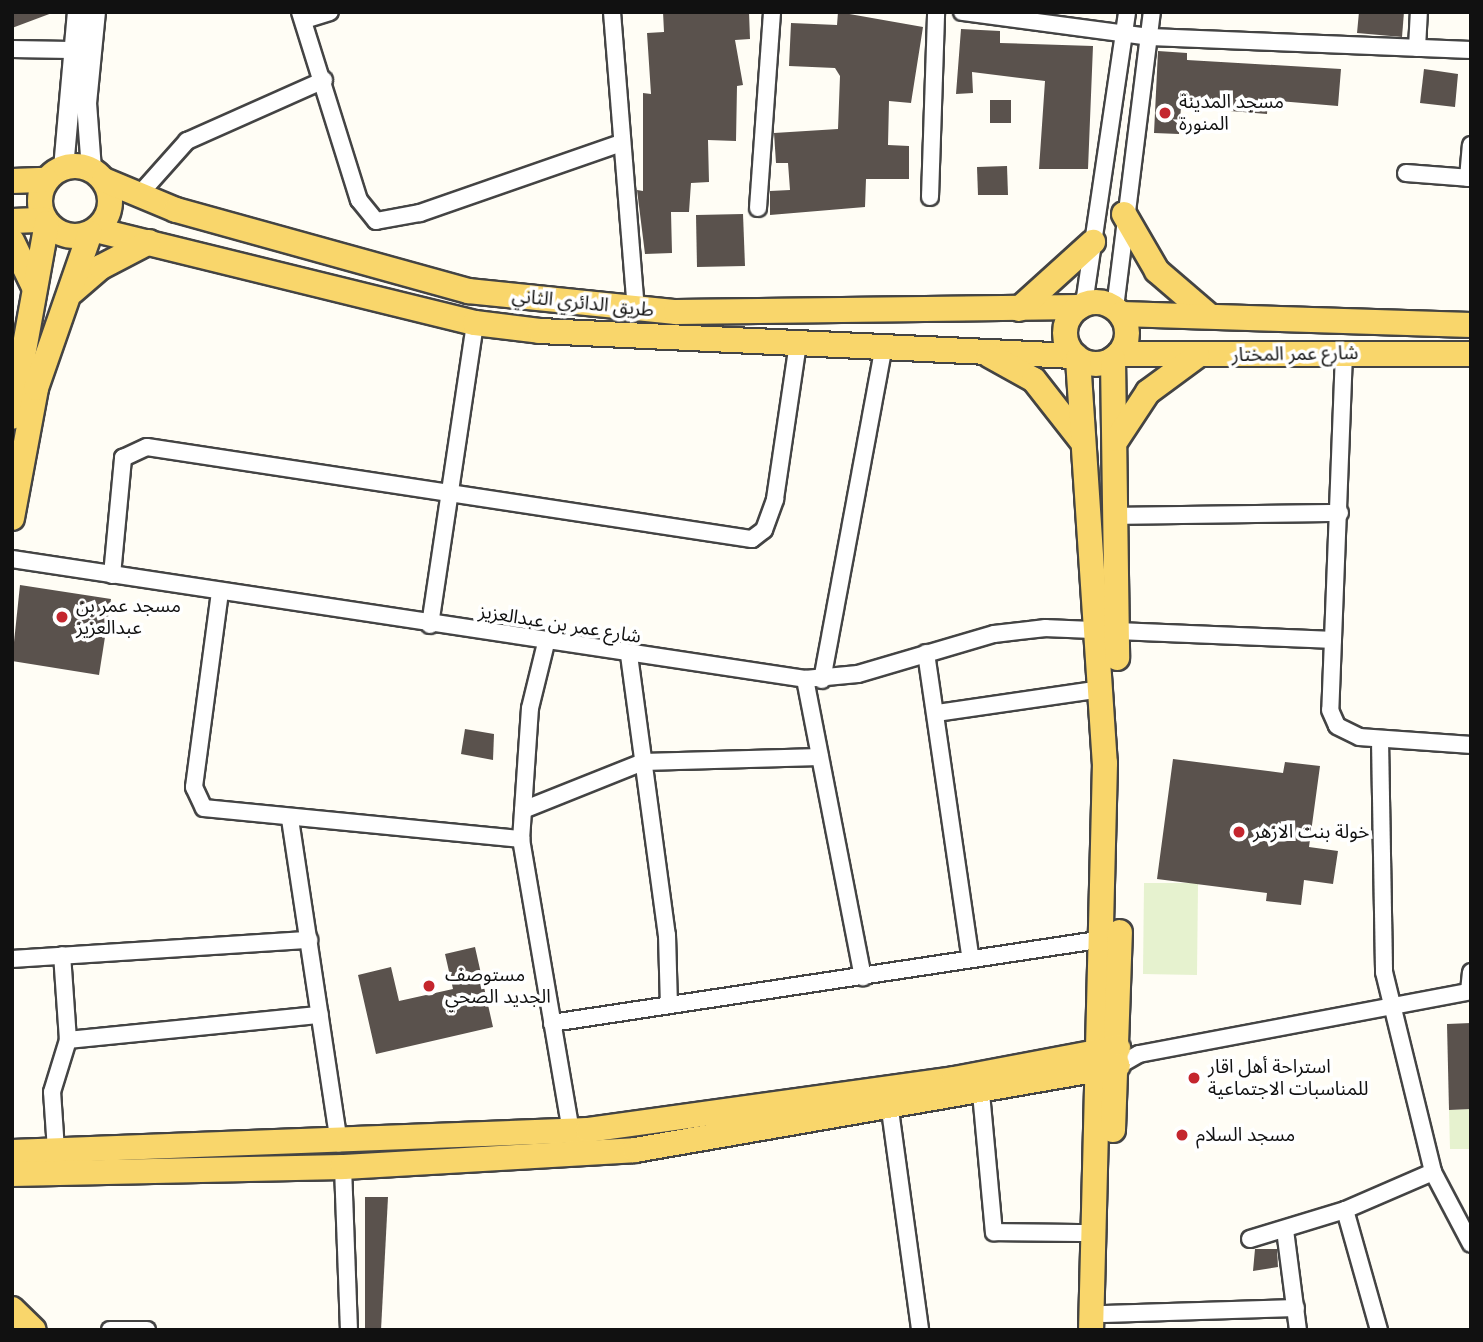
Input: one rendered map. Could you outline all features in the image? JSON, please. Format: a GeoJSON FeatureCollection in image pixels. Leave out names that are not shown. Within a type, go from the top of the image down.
{"type":"FeatureCollection","features":[{"type":"Feature","properties":{"kind":"main road"},"geometry":{"type":"LineString","coordinates":[[12,418],[46,221],[40,200],[54,174]]}},
{"type":"Feature","properties":{"kind":"main road"},"geometry":{"type":"LineString","coordinates":[[12,181],[54,174],[97,174],[109,212],[93,231],[36,388],[12,518]]}},
{"type":"Feature","properties":{"kind":"main road","name":"طريق الدائري الثاني"},"geometry":{"type":"LineString","coordinates":[[97,174],[138,196],[409,279],[585,305],[828,315],[1081,306]]}},
{"type":"Feature","properties":{"kind":"main road"},"geometry":{"type":"LineString","coordinates":[[1124,214],[1157,271],[1206,313]]}},
{"type":"Feature","properties":{"kind":"main road"},"geometry":{"type":"LineString","coordinates":[[12,221],[46,221],[59,233],[93,231]]}},
{"type":"Feature","properties":{"kind":"main road","name":"طريق الدائري الثاني"},"geometry":{"type":"LineString","coordinates":[[93,231],[149,242],[475,323],[582,335],[884,346],[1076,358]]}},
{"type":"Feature","properties":{"kind":"main road"},"geometry":{"type":"LineString","coordinates":[[12,241],[34,288]]}},
{"type":"Feature","properties":{"kind":"main road"},"geometry":{"type":"LineString","coordinates":[[69,295],[101,267],[149,242]]}},
{"type":"Feature","properties":{"kind":"main road"},"geometry":{"type":"LineString","coordinates":[[1018,309],[1093,242]]}},
{"type":"Feature","properties":{"kind":"main road"},"geometry":{"type":"LineString","coordinates":[[582,335],[585,305]]}},
{"type":"Feature","properties":{"kind":"main road"},"geometry":{"type":"LineString","coordinates":[[1099,1324],[1094,1233],[1114,1057],[1104,939],[1102,689],[1108,628],[1116,516],[1116,357],[1128,337],[1118,311],[1081,306],[1065,334],[1076,358],[1108,628],[1114,1057],[1099,1324]]}},
{"type":"Feature","properties":{"kind":"main road","name":"شارع عمر المختار"},"geometry":{"type":"LineString","coordinates":[[1118,311],[1471,325]]}},
{"type":"Feature","properties":{"kind":"main road"},"geometry":{"type":"LineString","coordinates":[[982,352],[1034,380],[1086,448]]}},
{"type":"Feature","properties":{"kind":"main road","name":"شارع عمر المختار"},"geometry":{"type":"LineString","coordinates":[[1116,357],[1471,354]]}},
{"type":"Feature","properties":{"kind":"main road"},"geometry":{"type":"LineString","coordinates":[[1115,447],[1148,392],[1197,356]]}},
{"type":"Feature","properties":{"kind":"main road"},"geometry":{"type":"LineString","coordinates":[[1076,358],[1096,365],[1116,357]]}},
{"type":"Feature","properties":{"kind":"main road"},"geometry":{"type":"LineString","coordinates":[[12,1174],[572,1142],[683,1144],[981,1093],[1114,1057]]}},
{"type":"Feature","properties":{"kind":"main road"},"geometry":{"type":"LineString","coordinates":[[572,1142],[940,1081],[1114,1057]]}},
{"type":"Feature","properties":{"kind":"main road"},"geometry":{"type":"LineString","coordinates":[[12,1152],[56,1150],[341,1155]]}},
{"type":"Feature","properties":{"kind":"main road"},"geometry":{"type":"LineString","coordinates":[[12,1309],[34,1330]]}},
{"type":"Feature","properties":{"kind":"street"},"geometry":{"type":"LineString","coordinates":[[54,174],[78,12]]}},
{"type":"Feature","properties":{"kind":"street"},"geometry":{"type":"LineString","coordinates":[[95,12],[86,103],[97,174]]}},
{"type":"Feature","properties":{"kind":"street"},"geometry":{"type":"LineString","coordinates":[[330,12],[302,16],[359,200],[376,221],[420,213],[621,143]]}},
{"type":"Feature","properties":{"kind":"street"},"geometry":{"type":"LineString","coordinates":[[612,12],[636,309]]}},
{"type":"Feature","properties":{"kind":"street"},"geometry":{"type":"LineString","coordinates":[[758,208],[772,12]]}},
{"type":"Feature","properties":{"kind":"street"},"geometry":{"type":"LineString","coordinates":[[930,197],[936,12]]}},
{"type":"Feature","properties":{"kind":"street"},"geometry":{"type":"LineString","coordinates":[[962,12],[1150,37],[1471,50]]}},
{"type":"Feature","properties":{"kind":"street"},"geometry":{"type":"LineString","coordinates":[[1081,306],[1127,12]]}},
{"type":"Feature","properties":{"kind":"street"},"geometry":{"type":"LineString","coordinates":[[1118,311],[1124,214],[1152,12]]}},
{"type":"Feature","properties":{"kind":"street"},"geometry":{"type":"LineString","coordinates":[[1417,48],[1419,12]]}},
{"type":"Feature","properties":{"kind":"street"},"geometry":{"type":"LineString","coordinates":[[12,49],[71,50]]}},
{"type":"Feature","properties":{"kind":"street"},"geometry":{"type":"LineString","coordinates":[[138,196],[187,141],[324,80]]}},
{"type":"Feature","properties":{"kind":"street"},"geometry":{"type":"LineString","coordinates":[[1406,173],[1469,178],[1471,145]]}},
{"type":"Feature","properties":{"kind":"street"},"geometry":{"type":"LineString","coordinates":[[430,625],[447,495],[475,323]]}},
{"type":"Feature","properties":{"kind":"street"},"geometry":{"type":"LineString","coordinates":[[112,575],[123,458],[136,448],[447,495],[757,537],[775,499],[798,343]]}},
{"type":"Feature","properties":{"kind":"street"},"geometry":{"type":"LineString","coordinates":[[822,680],[884,346]]}},
{"type":"Feature","properties":{"kind":"street"},"geometry":{"type":"LineString","coordinates":[[1345,353],[1332,718],[1346,732],[1380,740],[1471,745]]}},
{"type":"Feature","properties":{"kind":"street"},"geometry":{"type":"LineString","coordinates":[[1116,516],[1340,513]]}},
{"type":"Feature","properties":{"kind":"street","name":"شارع عمر بن عبدالعزيز"},"geometry":{"type":"LineString","coordinates":[[12,559],[546,643],[805,679],[822,680],[994,634],[1108,628],[1333,640]]}},
{"type":"Feature","properties":{"kind":"street"},"geometry":{"type":"LineString","coordinates":[[220,592],[195,794],[212,813],[521,839]]}},
{"type":"Feature","properties":{"kind":"street"},"geometry":{"type":"LineString","coordinates":[[546,643],[530,708],[521,839],[572,1142]]}},
{"type":"Feature","properties":{"kind":"street"},"geometry":{"type":"LineString","coordinates":[[926,653],[937,713],[970,956]]}},
{"type":"Feature","properties":{"kind":"street"},"geometry":{"type":"LineString","coordinates":[[629,655],[667,935],[669,1005]]}},
{"type":"Feature","properties":{"kind":"street"},"geometry":{"type":"LineString","coordinates":[[805,679],[863,977]]}},
{"type":"Feature","properties":{"kind":"street"},"geometry":{"type":"LineString","coordinates":[[937,713],[1102,689]]}},
{"type":"Feature","properties":{"kind":"street"},"geometry":{"type":"LineString","coordinates":[[1380,740],[1384,972],[1433,1172],[1471,1244]]}},
{"type":"Feature","properties":{"kind":"street"},"geometry":{"type":"LineString","coordinates":[[523,810],[643,762],[820,757]]}},
{"type":"Feature","properties":{"kind":"street"},"geometry":{"type":"LineString","coordinates":[[290,819],[341,1155],[349,1330]]}},
{"type":"Feature","properties":{"kind":"street"},"geometry":{"type":"LineString","coordinates":[[552,1023],[863,977],[970,956],[1104,939]]}},
{"type":"Feature","properties":{"kind":"street"},"geometry":{"type":"LineString","coordinates":[[12,959],[309,940]]}},
{"type":"Feature","properties":{"kind":"street"},"geometry":{"type":"LineString","coordinates":[[56,1150],[52,1092],[68,1040],[62,955]]}},
{"type":"Feature","properties":{"kind":"street"},"geometry":{"type":"LineString","coordinates":[[1114,1057],[1392,1010],[1470,991],[1471,972]]}},
{"type":"Feature","properties":{"kind":"street"},"geometry":{"type":"LineString","coordinates":[[68,1040],[320,1015]]}},
{"type":"Feature","properties":{"kind":"street"},"geometry":{"type":"LineString","coordinates":[[981,1093],[994,1232],[1094,1233]]}},
{"type":"Feature","properties":{"kind":"street"},"geometry":{"type":"LineString","coordinates":[[890,1110],[920,1330]]}},
{"type":"Feature","properties":{"kind":"street"},"geometry":{"type":"LineString","coordinates":[[1250,1239],[1345,1210],[1433,1172]]}},
{"type":"Feature","properties":{"kind":"street"},"geometry":{"type":"LineString","coordinates":[[1345,1210],[1379,1330]]}},
{"type":"Feature","properties":{"kind":"street"},"geometry":{"type":"LineString","coordinates":[[1285,1230],[1298,1330]]}},
{"type":"Feature","properties":{"kind":"street"},"geometry":{"type":"LineString","coordinates":[[1099,1324],[1296,1308]]}},
{"type":"Feature","properties":{"kind":"street"},"geometry":{"type":"LineString","coordinates":[[110,1330],[148,1330]]}},
{"type":"Feature","properties":{"kind":"green space"},"geometry":{"type":"Polygon","coordinates":[[[1144,883],[1198,883],[1197,975],[1143,974],[1144,883]]]}},
{"type":"Feature","properties":{"kind":"green space"},"geometry":{"type":"Polygon","coordinates":[[[1471,1109],[1471,1149],[1450,1149],[1449,1110],[1471,1109]]]}},
{"type":"Feature","properties":{"kind":"building"},"geometry":{"type":"Polygon","coordinates":[[[12,12],[51,12],[52,13],[12,28],[12,12]]]}},
{"type":"Feature","properties":{"kind":"building"},"geometry":{"type":"Polygon","coordinates":[[[663,12],[749,12],[750,39],[735,40],[743,85],[737,86],[736,141],[708,140],[709,182],[691,183],[689,212],[671,212],[672,253],[645,254],[637,190],[643,191],[643,93],[651,94],[647,33],[664,32],[663,12]]]}},
{"type":"Feature","properties":{"kind":"building"},"geometry":{"type":"Polygon","coordinates":[[[838,12],[923,27],[911,103],[889,101],[888,145],[909,146],[909,179],[866,179],[865,207],[770,215],[770,191],[790,190],[788,163],[776,163],[774,133],[838,129],[840,76],[835,68],[789,66],[791,23],[837,25],[838,12]]]}},
{"type":"Feature","properties":{"kind":"building"},"geometry":{"type":"Polygon","coordinates":[[[1359,12],[1404,12],[1402,37],[1357,33],[1359,12]]]}},
{"type":"Feature","properties":{"kind":"building"},"geometry":{"type":"Polygon","coordinates":[[[961,29],[1000,31],[1000,43],[1093,46],[1088,169],[1039,169],[1045,81],[972,72],[973,93],[956,94],[961,29]]]}},
{"type":"Feature","properties":{"kind":"building"},"geometry":{"type":"Polygon","coordinates":[[[1158,51],[1187,53],[1187,60],[1341,69],[1338,106],[1268,100],[1267,114],[1181,107],[1179,134],[1154,133],[1158,51]]]}},
{"type":"Feature","properties":{"kind":"building"},"geometry":{"type":"Polygon","coordinates":[[[1424,69],[1458,74],[1455,107],[1420,103],[1424,69]]]}},
{"type":"Feature","properties":{"kind":"building"},"geometry":{"type":"Polygon","coordinates":[[[990,100],[1011,100],[1011,123],[990,123],[990,100]]]}},
{"type":"Feature","properties":{"kind":"building"},"geometry":{"type":"Polygon","coordinates":[[[1007,166],[1008,195],[978,195],[977,167],[1007,166]]]}},
{"type":"Feature","properties":{"kind":"building"},"geometry":{"type":"Polygon","coordinates":[[[743,214],[745,266],[697,267],[696,215],[743,214]]]}},
{"type":"Feature","properties":{"kind":"building","name":"مسجد عمر بن عبدالعزيز"},"geometry":{"type":"Polygon","coordinates":[[[20,585],[111,599],[99,675],[12,661],[20,585]]]}},
{"type":"Feature","properties":{"kind":"building"},"geometry":{"type":"Polygon","coordinates":[[[465,729],[494,734],[493,760],[461,754],[465,729]]]}},
{"type":"Feature","properties":{"kind":"building"},"geometry":{"type":"Polygon","coordinates":[[[1173,759],[1283,773],[1285,762],[1320,766],[1309,847],[1338,851],[1333,884],[1304,880],[1301,905],[1266,901],[1267,893],[1157,879],[1173,759]]]}},
{"type":"Feature","properties":{"kind":"building"},"geometry":{"type":"Polygon","coordinates":[[[475,947],[493,1027],[376,1054],[358,975],[391,967],[399,1001],[453,989],[445,954],[475,947]]]}},
{"type":"Feature","properties":{"kind":"building"},"geometry":{"type":"Polygon","coordinates":[[[1471,1023],[1471,1109],[1449,1110],[1447,1024],[1471,1023]]]}},
{"type":"Feature","properties":{"kind":"building"},"geometry":{"type":"Polygon","coordinates":[[[365,1197],[388,1197],[381,1330],[365,1330],[365,1197]]]}},
{"type":"Feature","properties":{"kind":"building"},"geometry":{"type":"Polygon","coordinates":[[[1255,1249],[1277,1249],[1278,1267],[1253,1271],[1255,1249]]]}},
{"type":"Feature","properties":{"kind":"place","name":"مسجد المدينة المنورة"},"geometry":{"type":"Point","coordinates":[1165,113]}},
{"type":"Feature","properties":{"kind":"place","name":"مسجد عمر بن عبدالعزيز"},"geometry":{"type":"Point","coordinates":[62,617]}},
{"type":"Feature","properties":{"kind":"place","name":"خولة بنت الازهر"},"geometry":{"type":"Point","coordinates":[1239,832]}},
{"type":"Feature","properties":{"kind":"place","name":"مستوصف الجديد الصحي"},"geometry":{"type":"Point","coordinates":[429,986]}},
{"type":"Feature","properties":{"kind":"place","name":"استراحة أهل اقار للمناسبات الاجتماعية"},"geometry":{"type":"Point","coordinates":[1194,1078]}},
{"type":"Feature","properties":{"kind":"place","name":"مسجد السلام"},"geometry":{"type":"Point","coordinates":[1182,1135]}}]}
